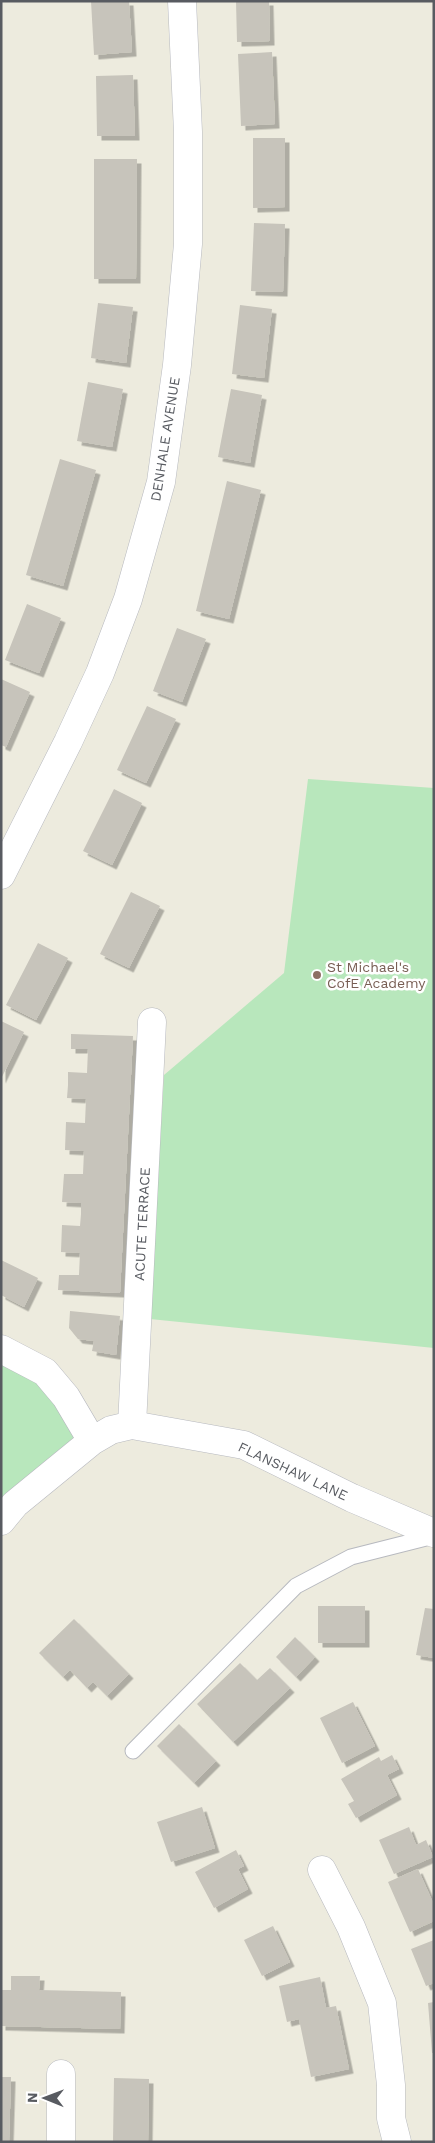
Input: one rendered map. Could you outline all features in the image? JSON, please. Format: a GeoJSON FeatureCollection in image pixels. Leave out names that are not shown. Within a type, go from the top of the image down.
{"type":"FeatureCollection","features":[{"type":"Feature","properties":{"kind":"street","name":"DENHALE AVENUE"},"geometry":{"type":"LineString","coordinates":[[2,871],[68,742],[100,673],[128,599],[161,482],[177,366],[188,244],[188,132],[182,1]]}},
{"type":"Feature","properties":{"kind":"street","name":"ACUTE TERRACE"},"geometry":{"type":"LineString","coordinates":[[132,1425],[152,1022]]}},
{"type":"Feature","properties":{"kind":"street"},"geometry":{"type":"LineString","coordinates":[[1,1349],[45,1372],[66,1397],[92,1441]]}},
{"type":"Feature","properties":{"kind":"street","name":"FLANSHAW LANE"},"geometry":{"type":"LineString","coordinates":[[1,1520],[15,1504],[92,1441],[111,1430],[132,1425],[244,1445],[352,1498],[434,1535]]}},
{"type":"Feature","properties":{"kind":"street"},"geometry":{"type":"LineString","coordinates":[[322,1870],[351,1927],[382,2003],[390,2085],[391,2118],[397,2142]]}},
{"type":"Feature","properties":{"kind":"street"},"geometry":{"type":"LineString","coordinates":[[61,2074],[61,2142]]}},
{"type":"Feature","properties":{"kind":"lane"},"geometry":{"type":"LineString","coordinates":[[133,1751],[296,1586],[351,1557],[434,1535]]}},
{"type":"Feature","properties":{"kind":"green space"},"geometry":{"type":"Polygon","coordinates":[[[308,779],[434,788],[434,1348],[150,1319],[164,1075],[284,973],[308,779]]]}},
{"type":"Feature","properties":{"kind":"green space"},"geometry":{"type":"Polygon","coordinates":[[[1,1349],[45,1372],[92,1441],[1,1520],[1,1349]]]}},
{"type":"Feature","properties":{"kind":"building"},"geometry":{"type":"Polygon","coordinates":[[[91,1],[129,1],[132,52],[94,55],[91,1]]]}},
{"type":"Feature","properties":{"kind":"building"},"geometry":{"type":"Polygon","coordinates":[[[236,1],[269,1],[270,41],[237,42],[236,1]]]}},
{"type":"Feature","properties":{"kind":"building"},"geometry":{"type":"Polygon","coordinates":[[[272,52],[275,124],[241,126],[238,54],[272,52]]]}},
{"type":"Feature","properties":{"kind":"building"},"geometry":{"type":"Polygon","coordinates":[[[133,75],[135,136],[97,136],[96,76],[133,75]]]}},
{"type":"Feature","properties":{"kind":"building"},"geometry":{"type":"Polygon","coordinates":[[[253,138],[285,138],[285,207],[253,208],[253,138]]]}},
{"type":"Feature","properties":{"kind":"building"},"geometry":{"type":"Polygon","coordinates":[[[94,159],[137,159],[136,279],[94,279],[94,159]]]}},
{"type":"Feature","properties":{"kind":"building"},"geometry":{"type":"Polygon","coordinates":[[[254,223],[285,224],[283,292],[251,291],[254,223]]]}},
{"type":"Feature","properties":{"kind":"building"},"geometry":{"type":"Polygon","coordinates":[[[98,303],[133,307],[126,363],[91,358],[98,303]]]}},
{"type":"Feature","properties":{"kind":"building"},"geometry":{"type":"Polygon","coordinates":[[[240,305],[272,309],[264,378],[232,374],[240,305]]]}},
{"type":"Feature","properties":{"kind":"building"},"geometry":{"type":"Polygon","coordinates":[[[88,382],[123,389],[112,447],[77,441],[88,382]]]}},
{"type":"Feature","properties":{"kind":"building"},"geometry":{"type":"Polygon","coordinates":[[[231,389],[262,395],[250,463],[218,457],[231,389]]]}},
{"type":"Feature","properties":{"kind":"building"},"geometry":{"type":"Polygon","coordinates":[[[60,459],[96,470],[63,586],[26,575],[60,459]]]}},
{"type":"Feature","properties":{"kind":"building"},"geometry":{"type":"Polygon","coordinates":[[[227,481],[261,490],[229,619],[196,611],[227,481]]]}},
{"type":"Feature","properties":{"kind":"building"},"geometry":{"type":"Polygon","coordinates":[[[27,604],[61,618],[39,673],[5,660],[27,604]]]}},
{"type":"Feature","properties":{"kind":"building"},"geometry":{"type":"Polygon","coordinates":[[[177,628],[206,639],[182,702],[153,691],[177,628]]]}},
{"type":"Feature","properties":{"kind":"building"},"geometry":{"type":"Polygon","coordinates":[[[1,679],[30,692],[6,747],[1,745],[1,679]]]}},
{"type":"Feature","properties":{"kind":"building"},"geometry":{"type":"Polygon","coordinates":[[[147,706],[176,719],[146,783],[117,770],[147,706]]]}},
{"type":"Feature","properties":{"kind":"building"},"geometry":{"type":"Polygon","coordinates":[[[114,789],[142,803],[112,865],[83,851],[114,789]]]}},
{"type":"Feature","properties":{"kind":"building"},"geometry":{"type":"Polygon","coordinates":[[[131,892],[160,906],[129,968],[100,954],[131,892]]]}},
{"type":"Feature","properties":{"kind":"building"},"geometry":{"type":"Polygon","coordinates":[[[38,943],[68,958],[36,1020],[6,1005],[38,943]]]}},
{"type":"Feature","properties":{"kind":"building"},"geometry":{"type":"Polygon","coordinates":[[[1,1021],[24,1032],[1,1079],[1,1021]]]}},
{"type":"Feature","properties":{"kind":"building"},"geometry":{"type":"Polygon","coordinates":[[[71,1034],[133,1036],[120,1293],[58,1290],[59,1275],[79,1275],[80,1253],[61,1252],[62,1225],[80,1226],[81,1214],[81,1203],[62,1202],[64,1174],[83,1174],[84,1151],[65,1150],[66,1122],[85,1123],[86,1099],[67,1098],[68,1072],[87,1073],[88,1049],[71,1049],[71,1034]]]}},
{"type":"Feature","properties":{"kind":"building"},"geometry":{"type":"Polygon","coordinates":[[[1,1260],[38,1278],[24,1307],[1,1295],[1,1260]]]}},
{"type":"Feature","properties":{"kind":"building"},"geometry":{"type":"Polygon","coordinates":[[[70,1311],[120,1316],[116,1355],[92,1351],[94,1341],[78,1339],[69,1328],[70,1311]]]}},
{"type":"Feature","properties":{"kind":"building"},"geometry":{"type":"Polygon","coordinates":[[[318,1606],[365,1606],[365,1643],[318,1643],[318,1606]]]}},
{"type":"Feature","properties":{"kind":"building"},"geometry":{"type":"Polygon","coordinates":[[[425,1608],[434,1609],[434,1658],[416,1655],[425,1608]]]}},
{"type":"Feature","properties":{"kind":"building"},"geometry":{"type":"Polygon","coordinates":[[[74,1619],[129,1674],[107,1696],[93,1682],[87,1688],[70,1670],[63,1677],[39,1653],[74,1619]]]}},
{"type":"Feature","properties":{"kind":"building"},"geometry":{"type":"Polygon","coordinates":[[[295,1637],[315,1657],[296,1677],[276,1657],[295,1637]]]}},
{"type":"Feature","properties":{"kind":"building"},"geometry":{"type":"Polygon","coordinates":[[[240,1663],[257,1680],[270,1668],[290,1688],[233,1742],[197,1704],[240,1663]]]}},
{"type":"Feature","properties":{"kind":"building"},"geometry":{"type":"Polygon","coordinates":[[[353,1702],[375,1746],[342,1763],[320,1718],[353,1702]]]}},
{"type":"Feature","properties":{"kind":"building"},"geometry":{"type":"Polygon","coordinates":[[[179,1724],[216,1761],[194,1783],[157,1746],[179,1724]]]}},
{"type":"Feature","properties":{"kind":"building"},"geometry":{"type":"Polygon","coordinates":[[[392,1755],[399,1769],[387,1775],[397,1795],[356,1818],[348,1804],[354,1801],[341,1779],[379,1757],[381,1761],[392,1755]]]}},
{"type":"Feature","properties":{"kind":"building"},"geometry":{"type":"Polygon","coordinates":[[[202,1807],[215,1848],[171,1862],[157,1822],[202,1807]]]}},
{"type":"Feature","properties":{"kind":"building"},"geometry":{"type":"Polygon","coordinates":[[[409,1827],[416,1845],[426,1840],[433,1857],[394,1874],[379,1840],[409,1827]]]}},
{"type":"Feature","properties":{"kind":"building"},"geometry":{"type":"Polygon","coordinates":[[[236,1850],[244,1866],[238,1869],[248,1889],[214,1908],[195,1872],[236,1850]]]}},
{"type":"Feature","properties":{"kind":"building"},"geometry":{"type":"Polygon","coordinates":[[[418,1869],[434,1905],[434,1921],[410,1932],[388,1882],[418,1869]]]}},
{"type":"Feature","properties":{"kind":"building"},"geometry":{"type":"Polygon","coordinates":[[[273,1926],[290,1962],[262,1976],[244,1940],[273,1926]]]}},
{"type":"Feature","properties":{"kind":"building"},"geometry":{"type":"Polygon","coordinates":[[[434,1940],[434,1983],[426,1986],[411,1949],[434,1940]]]}},
{"type":"Feature","properties":{"kind":"building"},"geometry":{"type":"Polygon","coordinates":[[[11,1976],[40,1976],[39,1990],[121,1992],[120,2029],[1,2026],[1,1990],[11,1990],[11,1976]]]}},
{"type":"Feature","properties":{"kind":"building"},"geometry":{"type":"Polygon","coordinates":[[[320,1977],[326,2008],[336,2006],[349,2069],[311,2077],[299,2019],[287,2022],[279,1986],[320,1977]]]}},
{"type":"Feature","properties":{"kind":"building"},"geometry":{"type":"Polygon","coordinates":[[[434,2002],[434,2053],[432,2053],[428,2003],[434,2002]]]}},
{"type":"Feature","properties":{"kind":"building"},"geometry":{"type":"Polygon","coordinates":[[[1,2077],[11,2077],[9,2142],[1,2142],[1,2077]]]}},
{"type":"Feature","properties":{"kind":"building"},"geometry":{"type":"Polygon","coordinates":[[[114,2078],[149,2079],[148,2142],[113,2142],[114,2078]]]}},
{"type":"Feature","properties":{"kind":"place","name":"St Michael's CofE Academy"},"geometry":{"type":"Point","coordinates":[317,975]}}]}
